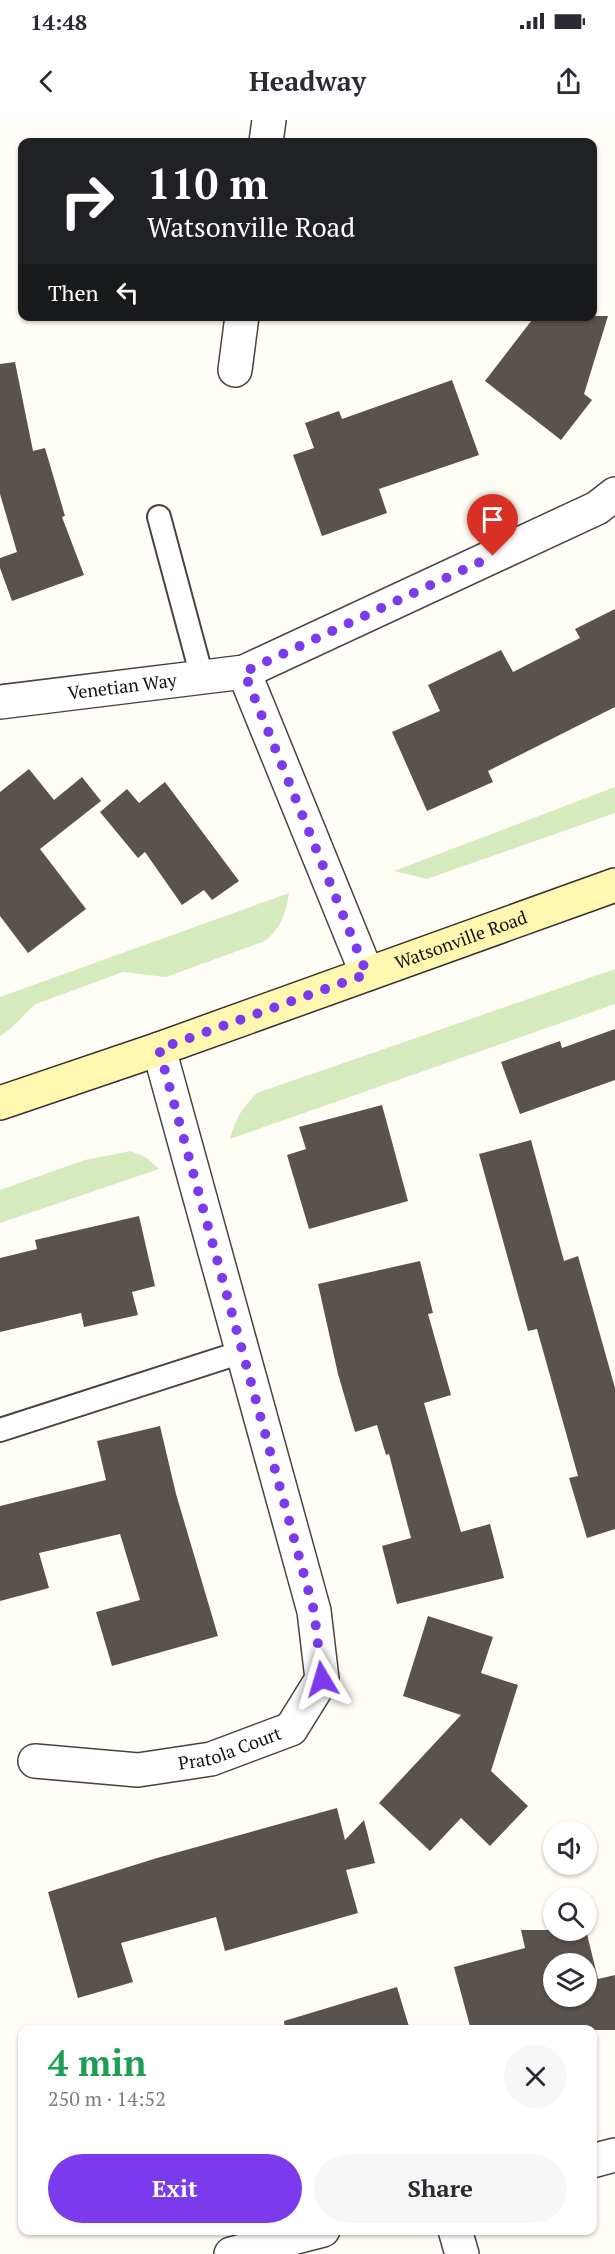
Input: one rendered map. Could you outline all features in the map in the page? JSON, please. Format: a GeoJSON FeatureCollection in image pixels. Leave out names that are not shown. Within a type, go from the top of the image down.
{"type":"FeatureCollection","features":[{"type":"Feature","properties":{"kind":"main road","name":"Watsonville Road"},"geometry":{"type":"LineString","coordinates":[[0,1103],[159,1049],[615,885]]}},
{"type":"Feature","properties":{"kind":"street"},"geometry":{"type":"LineString","coordinates":[[267,138],[269,120]]}},
{"type":"Feature","properties":{"kind":"street"},"geometry":{"type":"LineString","coordinates":[[235,370],[241,321]]}},
{"type":"Feature","properties":{"kind":"street","name":"Venetian Way"},"geometry":{"type":"LineString","coordinates":[[0,702],[244,672],[597,508],[615,494]]}},
{"type":"Feature","properties":{"kind":"street"},"geometry":{"type":"LineString","coordinates":[[244,672],[367,974]]}},
{"type":"Feature","properties":{"kind":"street","name":"Pratola Court"},"geometry":{"type":"LineString","coordinates":[[35,1761],[138,1770],[211,1759],[291,1729],[322,1679],[314,1611],[159,1049]]}},
{"type":"Feature","properties":{"kind":"street"},"geometry":{"type":"LineString","coordinates":[[597,2160],[615,2155]]}},
{"type":"Feature","properties":{"kind":"street"},"geometry":{"type":"LineString","coordinates":[[231,2254],[304,2235]]}},
{"type":"Feature","properties":{"kind":"street"},"geometry":{"type":"LineString","coordinates":[[456,2235],[462,2254]]}},
{"type":"Feature","properties":{"kind":"lane"},"geometry":{"type":"LineString","coordinates":[[159,517],[202,677]]}},
{"type":"Feature","properties":{"kind":"lane"},"geometry":{"type":"LineString","coordinates":[[0,1430],[242,1352]]}},
{"type":"Feature","properties":{"kind":"green space"},"geometry":{"type":"Polygon","coordinates":[[[615,787],[615,813],[427,879],[394,871],[615,787]]]}},
{"type":"Feature","properties":{"kind":"green space"},"geometry":{"type":"Polygon","coordinates":[[[289,893],[282,920],[265,941],[166,977],[123,972],[36,1004],[0,1036],[0,997],[289,893]]]}},
{"type":"Feature","properties":{"kind":"green space"},"geometry":{"type":"Polygon","coordinates":[[[615,969],[615,1004],[230,1139],[240,1114],[257,1093],[615,969]]]}},
{"type":"Feature","properties":{"kind":"green space"},"geometry":{"type":"Polygon","coordinates":[[[131,1151],[147,1158],[159,1169],[0,1223],[0,1190],[85,1160],[131,1151]]]}},
{"type":"Feature","properties":{"kind":"building"},"geometry":{"type":"Polygon","coordinates":[[[597,316],[608,316],[584,394],[592,400],[561,440],[485,381],[531,321],[597,321],[597,316]]]}},
{"type":"Feature","properties":{"kind":"building"},"geometry":{"type":"Polygon","coordinates":[[[15,362],[33,451],[45,448],[65,516],[62,517],[84,575],[12,601],[0,568],[0,558],[17,552],[0,494],[0,364],[15,362]]]}},
{"type":"Feature","properties":{"kind":"building"},"geometry":{"type":"Polygon","coordinates":[[[452,380],[479,455],[379,489],[387,513],[322,536],[293,455],[314,448],[305,423],[339,411],[342,419],[452,380]]]}},
{"type":"Feature","properties":{"kind":"building"},"geometry":{"type":"Polygon","coordinates":[[[615,609],[615,707],[488,771],[493,782],[427,811],[392,732],[440,711],[428,685],[501,650],[513,672],[580,638],[575,629],[615,609]]]}},
{"type":"Feature","properties":{"kind":"building"},"geometry":{"type":"Polygon","coordinates":[[[29,769],[54,800],[82,777],[101,801],[40,849],[86,909],[28,953],[0,916],[0,792],[29,769]]]}},
{"type":"Feature","properties":{"kind":"building"},"geometry":{"type":"Polygon","coordinates":[[[165,782],[239,881],[212,900],[204,890],[182,905],[145,852],[138,858],[100,812],[127,789],[139,803],[165,782]]]}},
{"type":"Feature","properties":{"kind":"building"},"geometry":{"type":"Polygon","coordinates":[[[615,1029],[615,1080],[520,1114],[501,1062],[560,1041],[562,1048],[615,1029]]]}},
{"type":"Feature","properties":{"kind":"building"},"geometry":{"type":"Polygon","coordinates":[[[382,1105],[408,1201],[309,1229],[287,1155],[306,1149],[299,1127],[382,1105]]]}},
{"type":"Feature","properties":{"kind":"building"},"geometry":{"type":"Polygon","coordinates":[[[531,1140],[564,1261],[578,1256],[615,1388],[615,1529],[587,1538],[569,1478],[578,1476],[537,1329],[528,1331],[479,1154],[531,1140]]]}},
{"type":"Feature","properties":{"kind":"building"},"geometry":{"type":"Polygon","coordinates":[[[139,1216],[155,1286],[132,1292],[138,1315],[84,1327],[81,1313],[0,1332],[0,1258],[37,1249],[35,1240],[139,1216]]]}},
{"type":"Feature","properties":{"kind":"building"},"geometry":{"type":"Polygon","coordinates":[[[420,1261],[433,1313],[428,1314],[451,1395],[424,1403],[461,1532],[490,1524],[504,1578],[397,1604],[382,1546],[411,1538],[389,1454],[386,1455],[377,1425],[355,1432],[338,1374],[318,1284],[420,1261]]]}},
{"type":"Feature","properties":{"kind":"building"},"geometry":{"type":"Polygon","coordinates":[[[160,1426],[176,1494],[218,1636],[112,1666],[96,1612],[140,1600],[120,1534],[39,1553],[49,1588],[0,1601],[0,1506],[106,1480],[97,1441],[160,1426]]]}},
{"type":"Feature","properties":{"kind":"building"},"geometry":{"type":"Polygon","coordinates":[[[428,1616],[493,1637],[481,1673],[518,1685],[491,1771],[528,1806],[490,1846],[461,1818],[430,1851],[379,1803],[461,1715],[403,1696],[428,1616]]]}},
{"type":"Feature","properties":{"kind":"building"},"geometry":{"type":"Polygon","coordinates":[[[337,1808],[345,1840],[364,1820],[375,1863],[346,1870],[358,1913],[225,1951],[216,1917],[121,1943],[133,1982],[78,1998],[48,1892],[157,1858],[337,1808]]]}},
{"type":"Feature","properties":{"kind":"building"},"geometry":{"type":"Polygon","coordinates":[[[521,1930],[543,1930],[543,1941],[589,1941],[592,1953],[543,1953],[543,2007],[597,2007],[597,1975],[598,1979],[615,1975],[615,2030],[597,2030],[597,2025],[470,2025],[454,1967],[525,1948],[521,1930]]]}},
{"type":"Feature","properties":{"kind":"building"},"geometry":{"type":"Polygon","coordinates":[[[397,1987],[408,2025],[284,2025],[284,2021],[397,1987]]]}},
{"type":"Feature","properties":{"kind":"route"},"geometry":{"type":"LineString","coordinates":[[322,1679],[314,1611],[159,1049],[367,974],[244,672],[493,556]]}}]}
